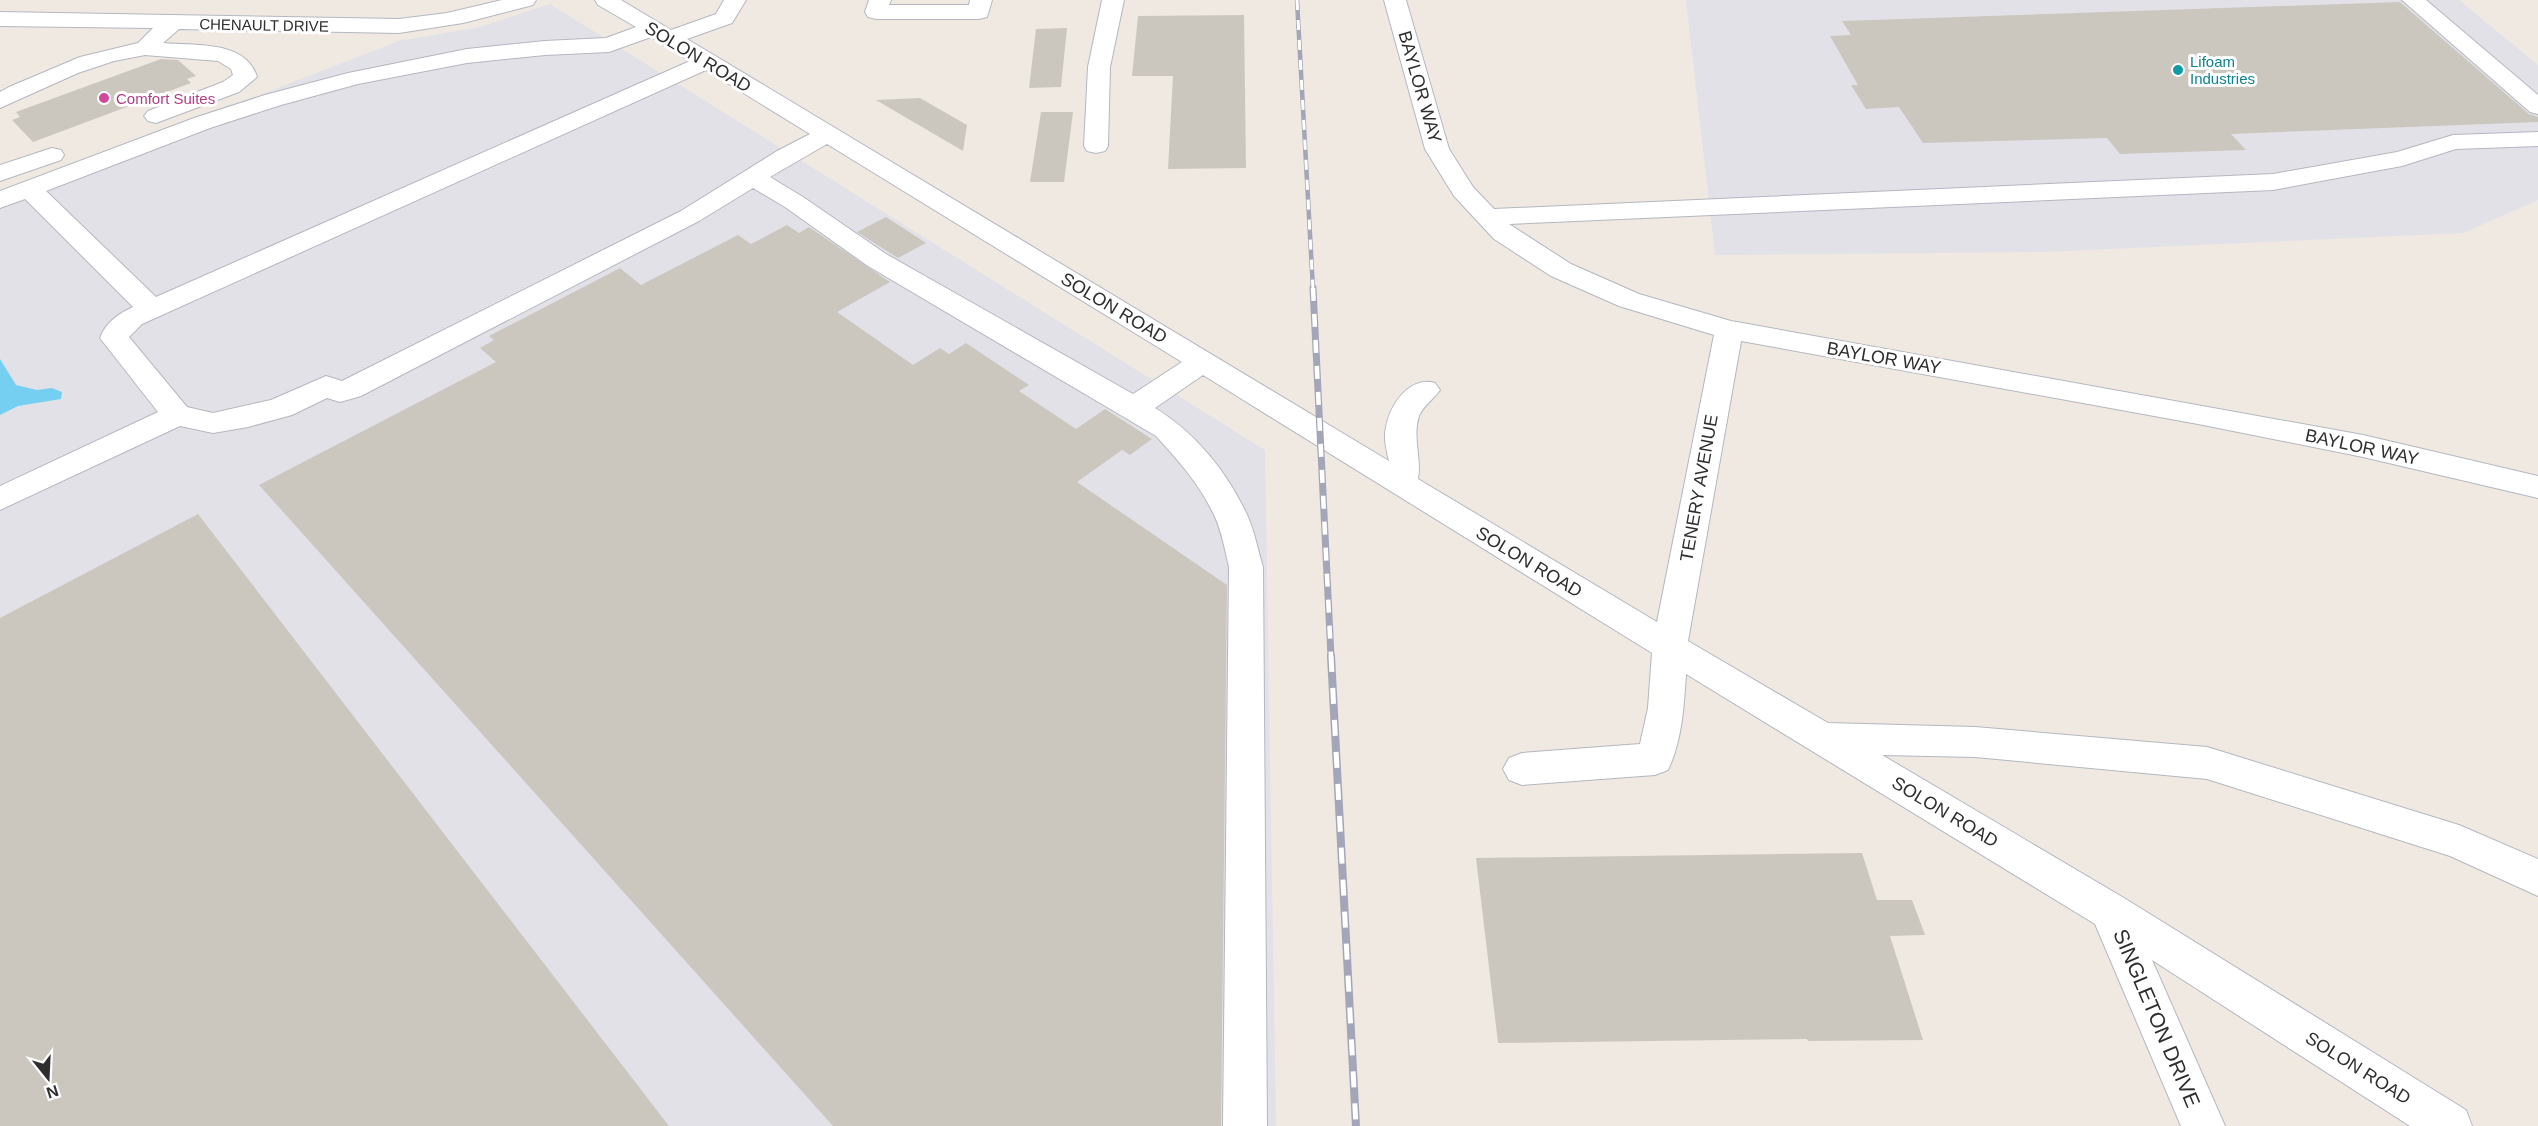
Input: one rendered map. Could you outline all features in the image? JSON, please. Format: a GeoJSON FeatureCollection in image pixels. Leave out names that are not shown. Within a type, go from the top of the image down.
{"type":"FeatureCollection","features":[{"type":"Feature","properties":{"kind":"street"},"geometry":{"type":"LineString","coordinates":[[2,21],[32,0]]}},
{"type":"Feature","properties":{"kind":"street"},"geometry":{"type":"LineString","coordinates":[[125,22],[147,2],[410,6],[444,0]]}},
{"type":"Feature","properties":{"kind":"street","name":"CHENAULT DRIVE"},"geometry":{"type":"LineString","coordinates":[[2,21],[399,26],[428,24],[472,16],[525,0]]}},
{"type":"Feature","properties":{"kind":"street","name":"SOLON ROAD"},"geometry":{"type":"LineString","coordinates":[[606,0],[649,36],[705,62],[1203,362],[1670,647],[2110,911],[2450,1126]]}},
{"type":"Feature","properties":{"kind":"street"},"geometry":{"type":"LineString","coordinates":[[0,200],[202,123],[273,100],[356,78],[467,56],[545,48],[587,47],[649,36],[724,18],[735,0]]}},
{"type":"Feature","properties":{"kind":"street"},"geometry":{"type":"LineString","coordinates":[[880,0],[876,12],[979,12],[981,0]]}},
{"type":"Feature","properties":{"kind":"street"},"geometry":{"type":"LineString","coordinates":[[1096,146],[1100,67],[1113,0]]}},
{"type":"Feature","properties":{"kind":"street","name":"BAYLOR WAY"},"geometry":{"type":"LineString","coordinates":[[1395,0],[1437,149],[1463,191],[1503,232],[1561,270],[1629,300],[1729,330],[2231,420],[2363,446],[2538,487]]}},
{"type":"Feature","properties":{"kind":"street"},"geometry":{"type":"LineString","coordinates":[[2413,0],[2538,107]]}},
{"type":"Feature","properties":{"kind":"street"},"geometry":{"type":"LineString","coordinates":[[399,26],[410,6]]}},
{"type":"Feature","properties":{"kind":"street"},"geometry":{"type":"LineString","coordinates":[[145,48],[171,24]]}},
{"type":"Feature","properties":{"kind":"street"},"geometry":{"type":"LineString","coordinates":[[0,101],[49,75],[119,52],[145,48],[223,55],[242,66],[245,78],[231,87],[132,125]]}},
{"type":"Feature","properties":{"kind":"street"},"geometry":{"type":"LineString","coordinates":[[177,415],[114,338],[117,330],[125,324],[152,309],[705,62]]}},
{"type":"Feature","properties":{"kind":"street"},"geometry":{"type":"LineString","coordinates":[[0,499],[177,415],[213,423],[281,408],[326,387],[340,392],[351,389],[690,216],[786,156],[826,135]]}},
{"type":"Feature","properties":{"kind":"street"},"geometry":{"type":"LineString","coordinates":[[1488,217],[2273,182],[2402,159],[2453,142],[2538,139]]}},
{"type":"Feature","properties":{"kind":"street"},"geometry":{"type":"LineString","coordinates":[[0,173],[77,146]]}},
{"type":"Feature","properties":{"kind":"street"},"geometry":{"type":"LineString","coordinates":[[754,178],[794,202],[878,260],[1167,429],[1192,455],[1210,479],[1232,518],[1246,567],[1245,1126]]}},
{"type":"Feature","properties":{"kind":"street"},"geometry":{"type":"LineString","coordinates":[[29,189],[152,309]]}},
{"type":"Feature","properties":{"kind":"street","name":"TENERY AVENUE"},"geometry":{"type":"LineString","coordinates":[[1522,769],[1655,759],[1666,708],[1670,647],[1729,330]]}},
{"type":"Feature","properties":{"kind":"street"},"geometry":{"type":"LineString","coordinates":[[1133,408],[1203,362]]}},
{"type":"Feature","properties":{"kind":"street"},"geometry":{"type":"LineString","coordinates":[[1402,483],[1405,466],[1400,437],[1405,411],[1425,390]]}},
{"type":"Feature","properties":{"kind":"street"},"geometry":{"type":"LineString","coordinates":[[1821,738],[1975,742],[2207,763],[2459,842],[2538,878]]}},
{"type":"Feature","properties":{"kind":"street","name":"SINGLETON DRIVE"},"geometry":{"type":"LineString","coordinates":[[2110,911],[2203,1126]]}},
{"type":"Feature","properties":{"kind":"shaded area"},"geometry":{"type":"Polygon","coordinates":[[[1686,0],[2459,0],[2538,65],[2538,200],[2463,233],[2044,252],[1715,255],[1686,0]]]}},
{"type":"Feature","properties":{"kind":"shaded area"},"geometry":{"type":"Polygon","coordinates":[[[550,4],[1265,450],[1276,1126],[0,1126],[0,196],[399,41],[480,27],[550,4]]]}},
{"type":"Feature","properties":{"kind":"water"},"geometry":{"type":"Polygon","coordinates":[[[0,359],[16,385],[37,390],[52,388],[62,392],[61,399],[18,406],[0,415],[0,359]]]}},
{"type":"Feature","properties":{"kind":"building","name":"Lifoam Industries"},"geometry":{"type":"Polygon","coordinates":[[[2400,2],[2529,114],[2538,117],[2538,122],[2231,134],[2246,150],[2120,154],[2107,138],[1923,143],[1899,107],[1866,109],[1851,85],[1858,85],[1830,36],[1851,35],[1842,21],[2400,2]]]}},
{"type":"Feature","properties":{"kind":"building"},"geometry":{"type":"Polygon","coordinates":[[[1244,15],[1246,168],[1168,169],[1173,76],[1132,76],[1138,16],[1244,15]]]}},
{"type":"Feature","properties":{"kind":"building"},"geometry":{"type":"Polygon","coordinates":[[[1067,28],[1061,87],[1029,88],[1036,29],[1067,28]]]}},
{"type":"Feature","properties":{"kind":"building","name":"Comfort Suites"},"geometry":{"type":"Polygon","coordinates":[[[161,59],[178,60],[196,76],[187,79],[191,83],[33,142],[12,120],[20,117],[16,112],[161,59]]]}},
{"type":"Feature","properties":{"kind":"building"},"geometry":{"type":"Polygon","coordinates":[[[920,98],[967,125],[963,151],[876,100],[920,98]]]}},
{"type":"Feature","properties":{"kind":"building"},"geometry":{"type":"Polygon","coordinates":[[[1041,112],[1073,112],[1064,182],[1030,182],[1041,112]]]}},
{"type":"Feature","properties":{"kind":"building"},"geometry":{"type":"Polygon","coordinates":[[[886,217],[926,243],[898,258],[857,232],[886,217]]]}},
{"type":"Feature","properties":{"kind":"building"},"geometry":{"type":"Polygon","coordinates":[[[787,225],[799,233],[809,227],[890,282],[837,312],[913,365],[940,348],[949,354],[966,343],[1029,385],[1019,391],[1076,429],[1105,409],[1152,439],[1130,455],[1122,450],[1077,482],[1227,585],[1221,1126],[833,1126],[259,485],[496,362],[480,348],[494,340],[489,336],[620,268],[641,285],[738,235],[751,244],[787,225]]]}},
{"type":"Feature","properties":{"kind":"building"},"geometry":{"type":"Polygon","coordinates":[[[198,514],[669,1126],[0,1126],[0,618],[198,514]]]}},
{"type":"Feature","properties":{"kind":"building"},"geometry":{"type":"Polygon","coordinates":[[[1862,853],[1877,900],[1912,900],[1925,935],[1890,936],[1923,1040],[1808,1041],[1807,1039],[1498,1043],[1476,858],[1862,853]]]}},
{"type":"Feature","properties":{"kind":"railway"},"geometry":{"type":"LineString","coordinates":[[1297,0],[1313,289]]}},
{"type":"Feature","properties":{"kind":"railway"},"geometry":{"type":"LineString","coordinates":[[1313,288],[1331,657]]}},
{"type":"Feature","properties":{"kind":"railway"},"geometry":{"type":"LineString","coordinates":[[1331,656],[1356,1126]]}},
{"type":"Feature","properties":{"kind":"place","name":"Lifoam Industries"},"geometry":{"type":"Point","coordinates":[2178,70]}},
{"type":"Feature","properties":{"kind":"place","name":"Comfort Suites"},"geometry":{"type":"Point","coordinates":[104,98]}}]}
